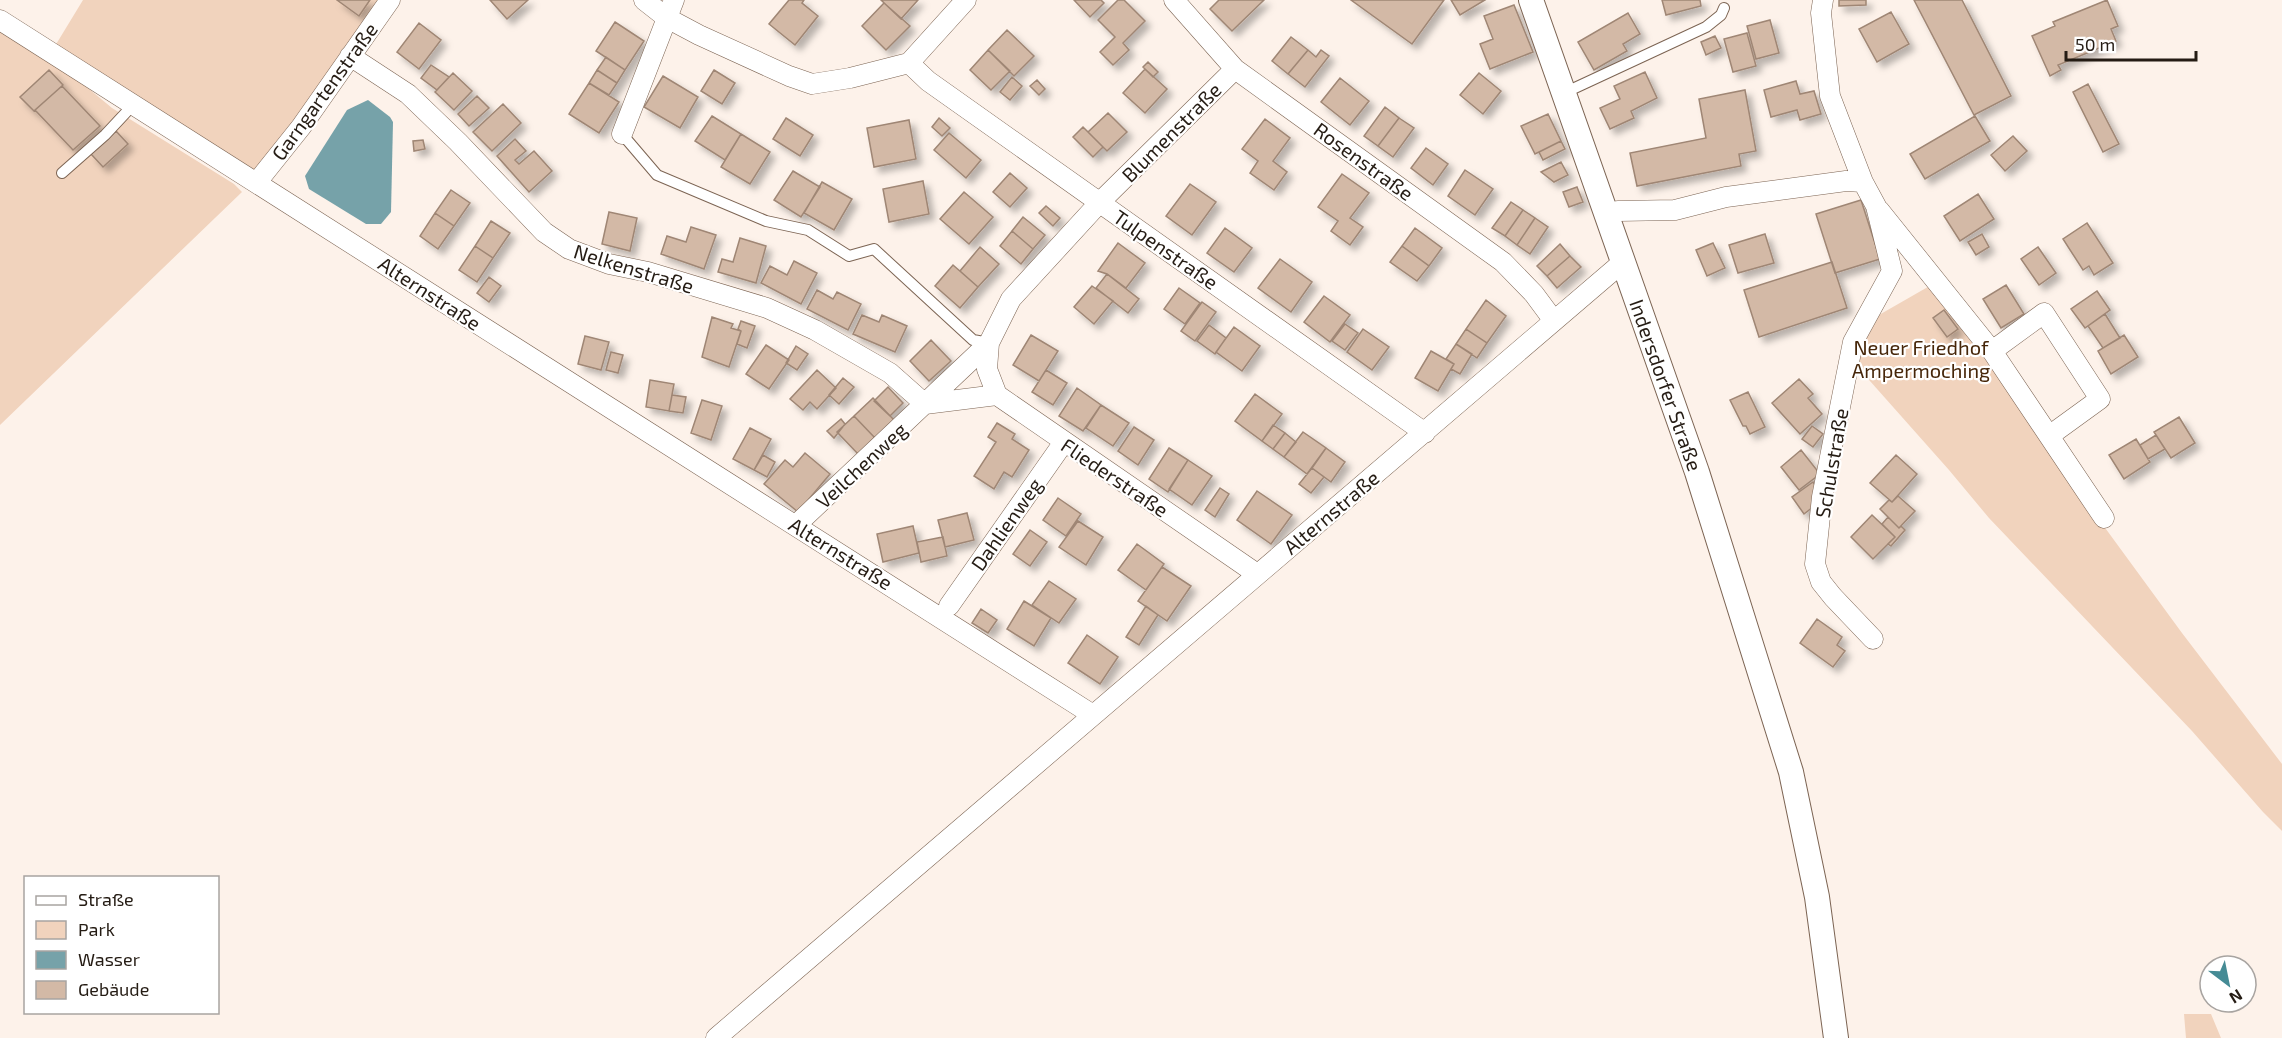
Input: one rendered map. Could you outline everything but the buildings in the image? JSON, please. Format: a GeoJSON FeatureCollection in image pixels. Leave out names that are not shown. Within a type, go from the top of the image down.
{"type":"FeatureCollection","features":[{"type":"Feature","properties":{"kind":"street","name":"Garngartenstraße"},"geometry":{"type":"LineString","coordinates":[[257,182],[301,127],[390,0]]}},
{"type":"Feature","properties":{"kind":"street"},"geometry":{"type":"LineString","coordinates":[[644,0],[671,9],[708,40],[789,76],[813,84],[850,78],[909,63],[966,0]]}},
{"type":"Feature","properties":{"kind":"street","name":"Rosenstraße"},"geometry":{"type":"LineString","coordinates":[[1174,0],[1235,69],[1503,262],[1534,294],[1554,321]]}},
{"type":"Feature","properties":{"kind":"street","name":"Indersdorfer Straße"},"geometry":{"type":"LineString","coordinates":[[1531,0],[1697,472],[1791,772],[1817,897],[1836,1038]]}},
{"type":"Feature","properties":{"kind":"street","name":"Schulstraße"},"geometry":{"type":"LineString","coordinates":[[1823,0],[1821,13],[1830,96],[1863,182],[1876,206],[1892,271],[1853,342],[1822,497],[1815,564],[1821,582],[1873,639]]}},
{"type":"Feature","properties":{"kind":"street"},"geometry":{"type":"LineString","coordinates":[[622,134],[671,9]]}},
{"type":"Feature","properties":{"kind":"street","name":"Alternstraße"},"geometry":{"type":"LineString","coordinates":[[0,20],[1093,715],[1623,262]]}},
{"type":"Feature","properties":{"kind":"street","name":"Nelkenstraße"},"geometry":{"type":"LineString","coordinates":[[350,56],[408,94],[458,142],[544,232],[569,249],[609,264],[648,272],[767,308],[815,330],[890,373],[925,404]]}},
{"type":"Feature","properties":{"kind":"street","name":"Tulpenstraße"},"geometry":{"type":"LineString","coordinates":[[909,63],[928,81],[1425,433]]}},
{"type":"Feature","properties":{"kind":"street","name":"Blumenstraße"},"geometry":{"type":"LineString","coordinates":[[997,395],[987,369],[988,343],[1011,299],[1100,202],[1235,69]]}},
{"type":"Feature","properties":{"kind":"street"},"geometry":{"type":"LineString","coordinates":[[1606,214],[1618,211],[1675,210],[1726,197],[1846,181],[1863,182]]}},
{"type":"Feature","properties":{"kind":"street"},"geometry":{"type":"LineString","coordinates":[[1876,206],[1992,351],[2104,518]]}},
{"type":"Feature","properties":{"kind":"street"},"geometry":{"type":"LineString","coordinates":[[1992,351],[2044,313],[2100,399],[2049,435]]}},
{"type":"Feature","properties":{"kind":"street","name":"Veilchenweg"},"geometry":{"type":"LineString","coordinates":[[796,525],[988,343]]}},
{"type":"Feature","properties":{"kind":"street"},"geometry":{"type":"LineString","coordinates":[[925,404],[997,395]]}},
{"type":"Feature","properties":{"kind":"street","name":"Fliederstraße"},"geometry":{"type":"LineString","coordinates":[[997,395],[1257,574]]}},
{"type":"Feature","properties":{"kind":"street","name":"Dahlienweg"},"geometry":{"type":"LineString","coordinates":[[949,606],[1064,442]]}},
{"type":"Feature","properties":{"kind":"street"},"geometry":{"type":"LineString","coordinates":[[716,1038],[1093,715]]}},
{"type":"Feature","properties":{"kind":"lane"},"geometry":{"type":"LineString","coordinates":[[1564,93],[1706,27],[1721,15],[1724,8]]}},
{"type":"Feature","properties":{"kind":"lane"},"geometry":{"type":"LineString","coordinates":[[62,173],[105,135],[134,105]]}},
{"type":"Feature","properties":{"kind":"lane"},"geometry":{"type":"LineString","coordinates":[[622,134],[657,176],[766,221],[808,230],[849,256],[874,249],[973,340],[988,343]]}},
{"type":"Feature","properties":{"kind":"green space"},"geometry":{"type":"Polygon","coordinates":[[[83,0],[383,0],[257,171],[55,46],[83,0]]]}},
{"type":"Feature","properties":{"kind":"green space"},"geometry":{"type":"Polygon","coordinates":[[[0,30],[35,54],[65,69],[112,108],[234,184],[242,192],[0,425],[0,30]]]}},
{"type":"Feature","properties":{"kind":"green space","name":"Neuer Friedhof Ampermoching"},"geometry":{"type":"Polygon","coordinates":[[[1933,284],[2054,458],[2182,633],[2282,764],[2282,831],[2192,731],[1989,518],[1854,363],[1872,319],[1933,284]]]}},
{"type":"Feature","properties":{"kind":"green space"},"geometry":{"type":"Polygon","coordinates":[[[2184,1014],[2211,1014],[2221,1038],[2186,1038],[2184,1014]]]}},
{"type":"Feature","properties":{"kind":"water"},"geometry":{"type":"Polygon","coordinates":[[[368,100],[393,122],[391,212],[381,224],[366,224],[309,189],[305,176],[347,110],[368,100]]]}}]}
